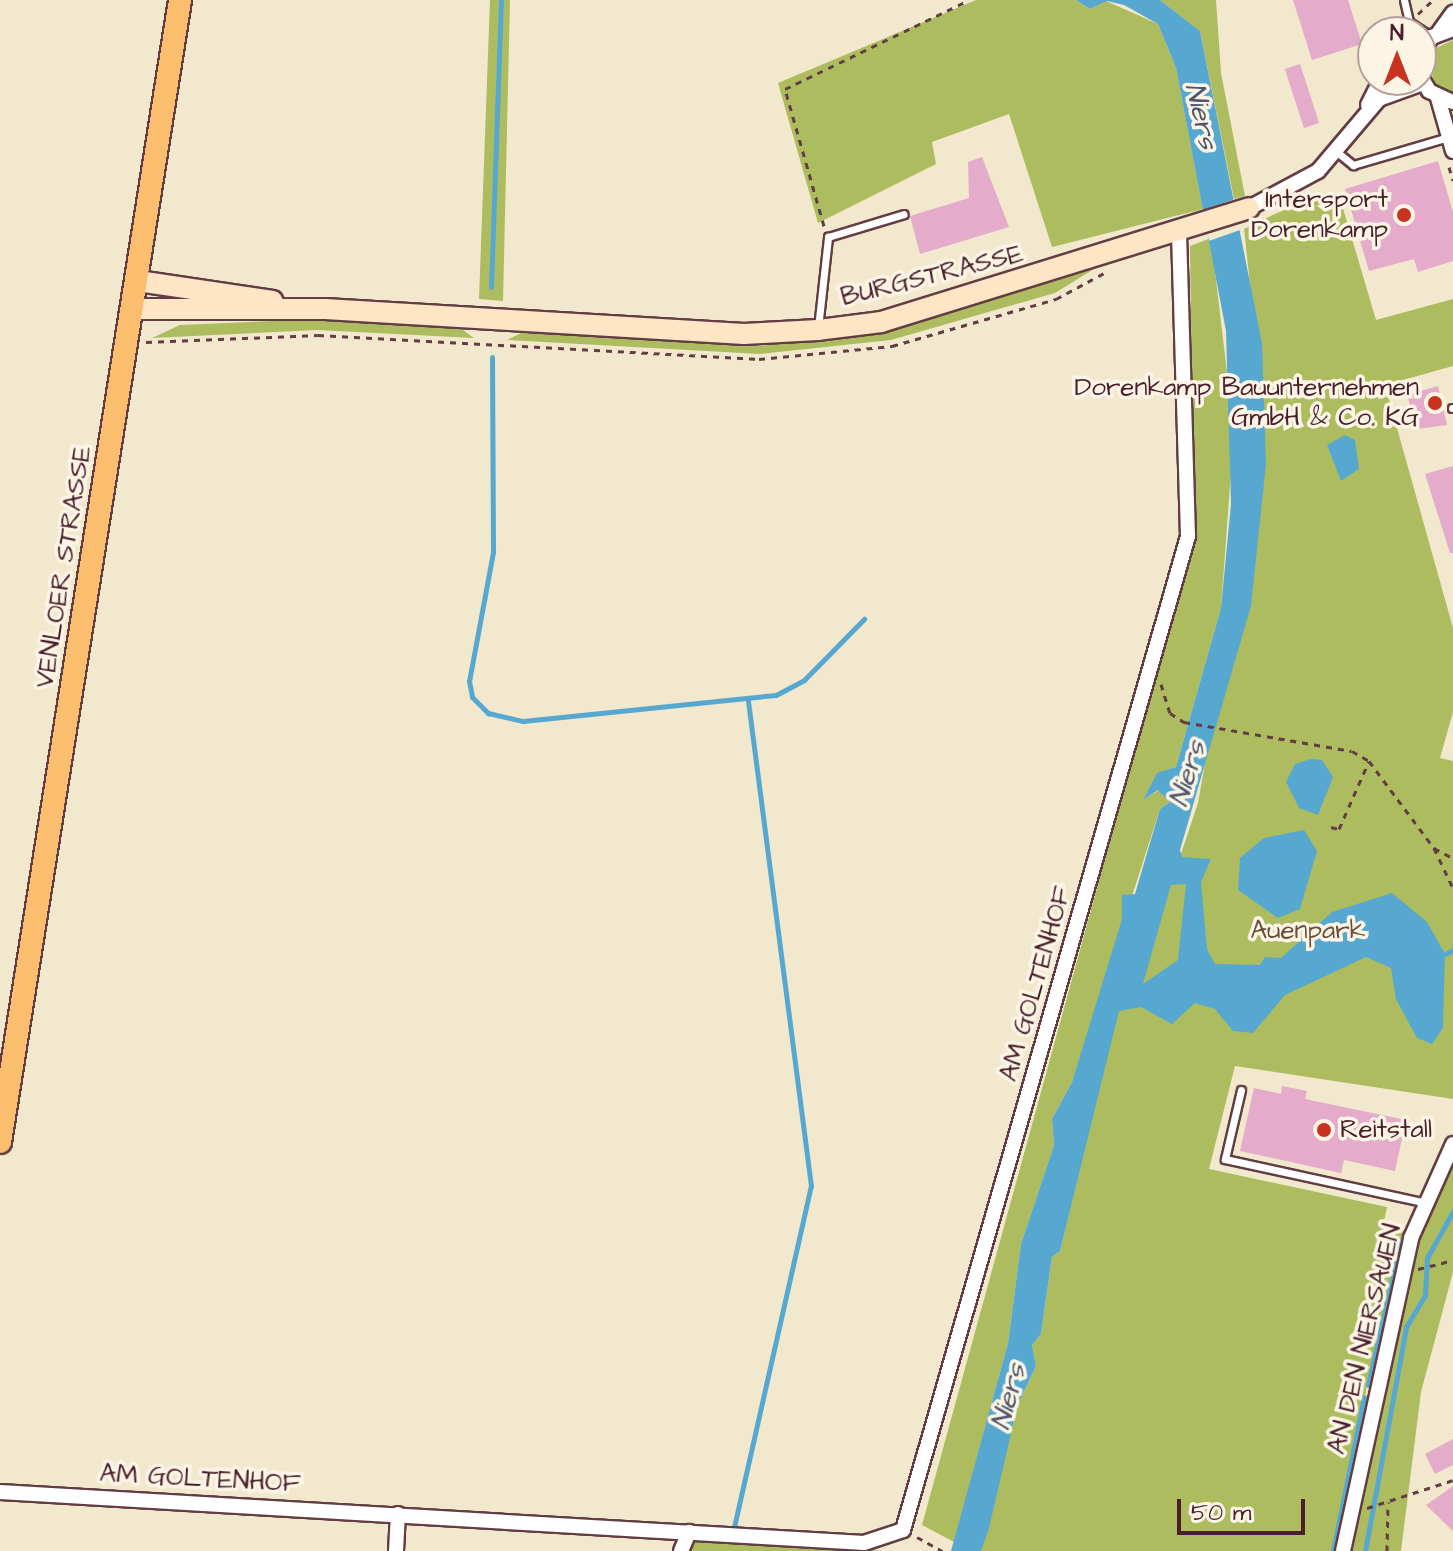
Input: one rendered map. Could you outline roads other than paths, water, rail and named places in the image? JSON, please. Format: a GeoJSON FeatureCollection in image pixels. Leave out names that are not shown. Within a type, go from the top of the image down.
{"type":"FeatureCollection","features":[{"type":"Feature","properties":{"kind":"main road","name":"VENLOER STRASSE"},"geometry":{"type":"LineString","coordinates":[[0,1142],[134,309],[180,0]]}},
{"type":"Feature","properties":{"kind":"street"},"geometry":{"type":"LineString","coordinates":[[1437,34],[1453,13]]}},
{"type":"Feature","properties":{"kind":"street","name":"BURGSTRASSE"},"geometry":{"type":"LineString","coordinates":[[134,309],[325,309],[744,334],[818,330],[896,317],[1249,208],[1295,188],[1337,152],[1363,116],[1373,96]]}},
{"type":"Feature","properties":{"kind":"street","name":"BURGSTRASSE"},"geometry":{"type":"LineString","coordinates":[[1363,116],[1385,96]]}},
{"type":"Feature","properties":{"kind":"street"},"geometry":{"type":"LineString","coordinates":[[1453,102],[1438,98],[1453,151]]}},
{"type":"Feature","properties":{"kind":"street","name":"AM GOLTENHOF"},"geometry":{"type":"LineString","coordinates":[[0,1492],[864,1543],[903,1530],[1188,536],[1187,226]]}},
{"type":"Feature","properties":{"kind":"street","name":"BURGSTRASSE"},"geometry":{"type":"LineString","coordinates":[[138,281],[325,309]]}},
{"type":"Feature","properties":{"kind":"street","name":"AN DEN NIERSAUEN"},"geometry":{"type":"LineString","coordinates":[[1343,1551],[1380,1367],[1426,1203],[1453,1144]]}},
{"type":"Feature","properties":{"kind":"street"},"geometry":{"type":"LineString","coordinates":[[396,1551],[398,1514]]}},
{"type":"Feature","properties":{"kind":"street"},"geometry":{"type":"LineString","coordinates":[[681,1551],[689,1532]]}},
{"type":"Feature","properties":{"kind":"lane"},"geometry":{"type":"LineString","coordinates":[[1337,152],[1353,165],[1448,137]]}},
{"type":"Feature","properties":{"kind":"lane"},"geometry":{"type":"LineString","coordinates":[[818,330],[828,237],[904,214]]}},
{"type":"Feature","properties":{"kind":"lane"},"geometry":{"type":"LineString","coordinates":[[1241,1090],[1225,1159],[1426,1203]]}},
{"type":"Feature","properties":{"kind":"water","name":"Niers"},"geometry":{"type":"Polygon","coordinates":[[[1076,0],[1160,0],[1200,31],[1262,343],[1266,464],[1251,606],[1180,850],[1182,857],[1211,859],[1201,882],[1207,949],[1215,964],[1260,965],[1265,957],[1281,958],[1332,912],[1392,893],[1427,922],[1445,954],[1443,1028],[1432,1044],[1417,1038],[1396,999],[1391,968],[1366,957],[1285,995],[1253,1033],[1233,1031],[1215,1009],[1195,1003],[1172,1024],[1141,1007],[1119,1011],[1060,1251],[1052,1257],[1041,1334],[1032,1345],[1036,1366],[1018,1404],[989,1528],[981,1551],[951,1551],[1008,1343],[1021,1244],[1054,1145],[1052,1119],[1072,1082],[1122,919],[1122,895],[1135,894],[1160,809],[1170,802],[1158,790],[1143,800],[1157,773],[1176,767],[1221,608],[1231,504],[1226,331],[1176,68],[1158,24],[1124,5],[1107,1],[1090,9],[1076,0]],[[1186,884],[1171,885],[1143,984],[1178,960],[1186,884]]]}},
{"type":"Feature","properties":{"kind":"water"},"geometry":{"type":"Polygon","coordinates":[[[1345,435],[1355,440],[1359,469],[1341,481],[1327,445],[1345,435]]]}},
{"type":"Feature","properties":{"kind":"water"},"geometry":{"type":"Polygon","coordinates":[[[1311,759],[1322,760],[1333,777],[1318,815],[1299,808],[1286,782],[1295,764],[1311,759]]]}},
{"type":"Feature","properties":{"kind":"water"},"geometry":{"type":"Polygon","coordinates":[[[1304,830],[1317,851],[1300,909],[1278,918],[1238,890],[1240,858],[1264,838],[1304,830]]]}},
{"type":"Feature","properties":{"kind":"waterway"},"geometry":{"type":"LineString","coordinates":[[491,287],[501,0]]}},
{"type":"Feature","properties":{"kind":"waterway"},"geometry":{"type":"LineString","coordinates":[[492,357],[493,552],[469,681],[472,697],[488,713],[523,721],[776,695],[804,680],[864,619]]}},
{"type":"Feature","properties":{"kind":"waterway"},"geometry":{"type":"LineString","coordinates":[[734,1527],[811,1186],[748,700]]}},
{"type":"Feature","properties":{"kind":"waterway"},"geometry":{"type":"LineString","coordinates":[[1445,954],[1453,950]]}},
{"type":"Feature","properties":{"kind":"waterway"},"geometry":{"type":"LineString","coordinates":[[1365,1551],[1406,1327],[1425,1295],[1427,1258],[1453,1211]]}},
{"type":"Feature","properties":{"kind":"waterway"},"geometry":{"type":"LineString","coordinates":[[1368,1385],[1401,1241]]}},
{"type":"Feature","properties":{"kind":"waterway"},"geometry":{"type":"LineString","coordinates":[[1333,1551],[1364,1397]]}},
{"type":"Feature","properties":{"kind":"place","name":"Intersport Dorenkamp"},"geometry":{"type":"Point","coordinates":[1404,215]}},
{"type":"Feature","properties":{"kind":"place","name":"Dorenkamp Bauunternehmen GmbH & Co. KG"},"geometry":{"type":"Point","coordinates":[1435,403]}},
{"type":"Feature","properties":{"kind":"place","name":"Reitstall"},"geometry":{"type":"Point","coordinates":[1324,1130]}},
{"type":"Feature","properties":{"kind":"park label","name":"Auenpark"},"geometry":{"type":"Point","coordinates":[1308,931]}}]}
